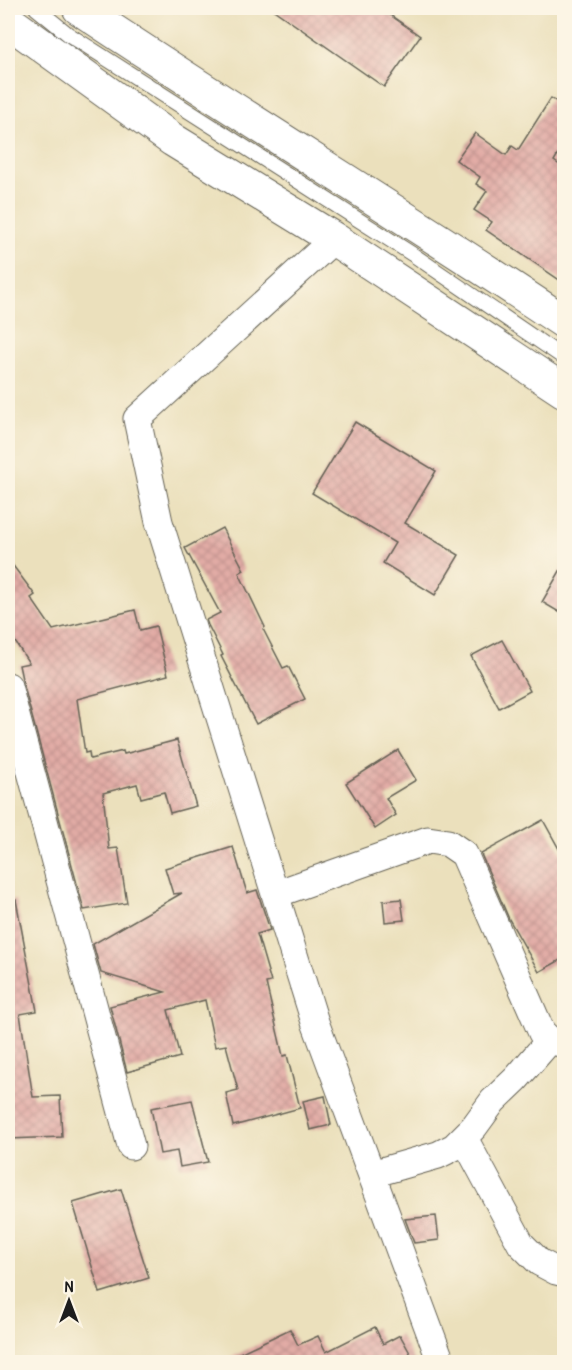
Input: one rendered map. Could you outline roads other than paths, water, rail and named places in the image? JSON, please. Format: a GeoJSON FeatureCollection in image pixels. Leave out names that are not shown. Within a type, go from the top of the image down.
{"type":"FeatureCollection","features":[{"type":"Feature","properties":{"kind":"main road"},"geometry":{"type":"LineString","coordinates":[[79,8],[564,322]]}},
{"type":"Feature","properties":{"kind":"main road"},"geometry":{"type":"LineString","coordinates":[[8,21],[172,140],[334,239],[564,391]]}},
{"type":"Feature","properties":{"kind":"street"},"geometry":{"type":"LineString","coordinates":[[334,239],[137,418],[159,522],[315,1022],[441,1362]]}},
{"type":"Feature","properties":{"kind":"street"},"geometry":{"type":"LineString","coordinates":[[8,686],[131,1146]]}},
{"type":"Feature","properties":{"kind":"street"},"geometry":{"type":"LineString","coordinates":[[276,894],[428,840],[448,843],[464,854],[542,1033],[557,1042],[494,1101],[454,1147],[438,1155],[372,1174]]}},
{"type":"Feature","properties":{"kind":"street"},"geometry":{"type":"LineString","coordinates":[[464,1138],[521,1244],[539,1262],[564,1273]]}},
{"type":"Feature","properties":{"kind":"lane"},"geometry":{"type":"LineString","coordinates":[[36,8],[68,34],[412,254],[564,358]]}}]}
